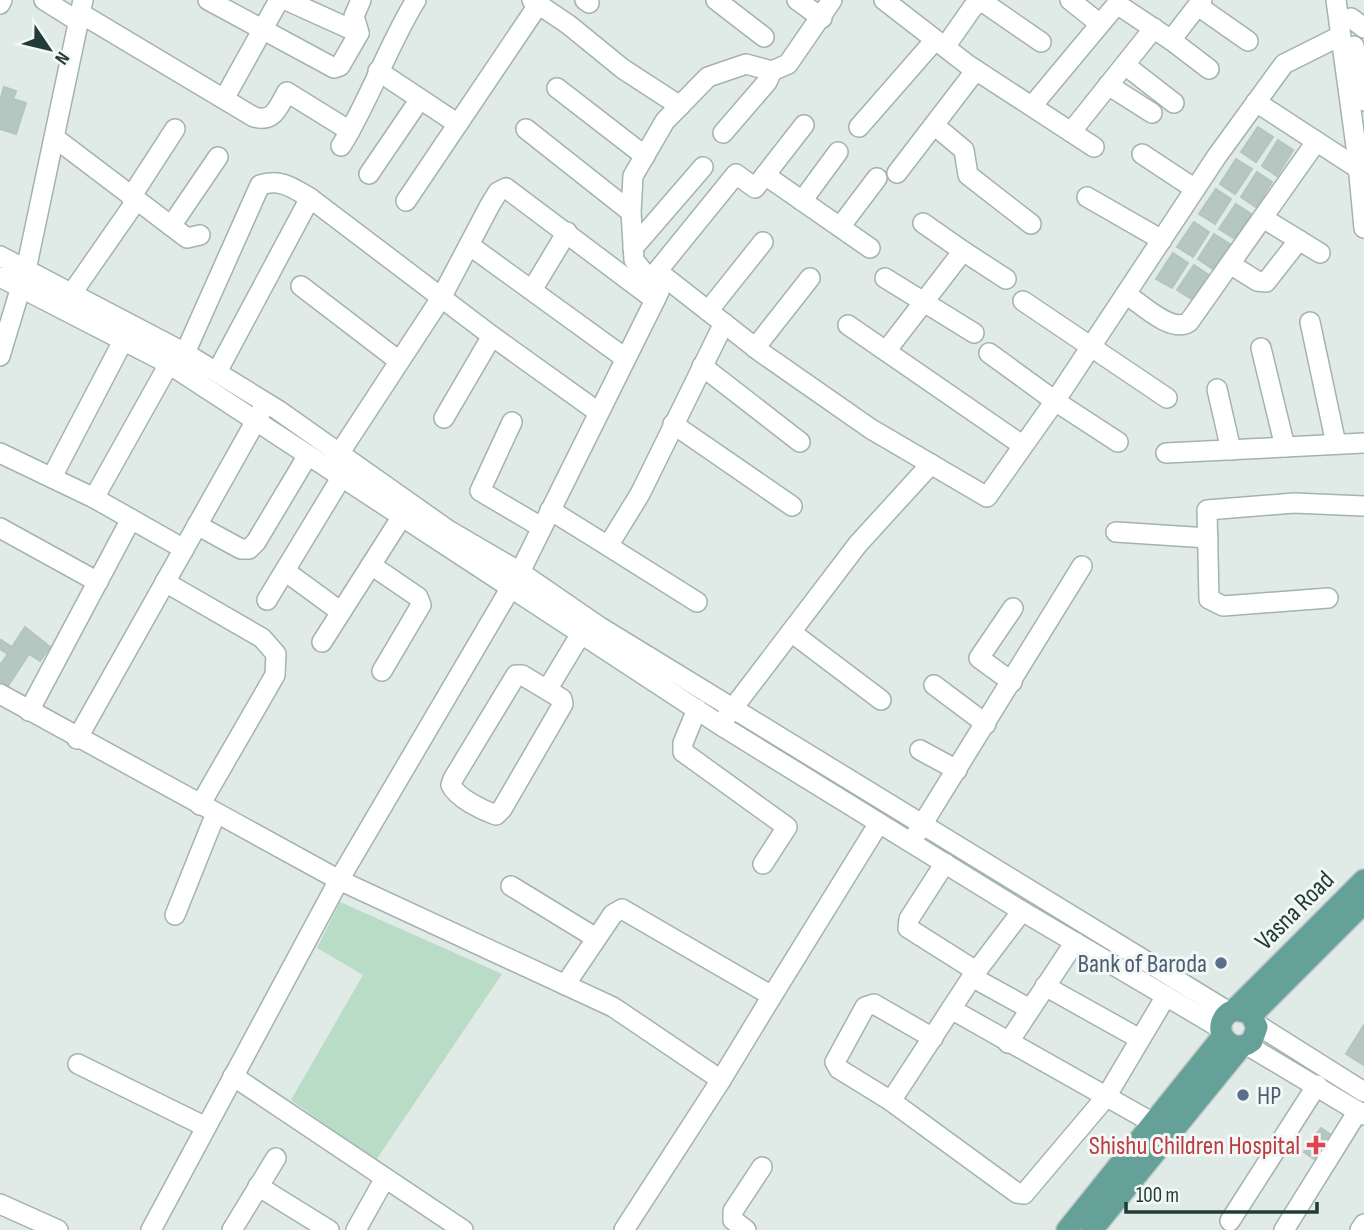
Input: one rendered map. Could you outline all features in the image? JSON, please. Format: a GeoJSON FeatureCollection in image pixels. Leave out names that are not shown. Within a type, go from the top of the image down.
{"type":"FeatureCollection","features":[{"type":"Feature","properties":{"kind":"main road","name":"Vasna Road"},"geometry":{"type":"LineString","coordinates":[[1067,1230],[1236,1021],[1362,891]]}},
{"type":"Feature","properties":{"kind":"main road"},"geometry":{"type":"LineString","coordinates":[[1236,1021],[1230,1045],[1244,1046]]}},
{"type":"Feature","properties":{"kind":"main road"},"geometry":{"type":"LineString","coordinates":[[1092,1230],[1244,1046]]}},
{"type":"Feature","properties":{"kind":"street"},"geometry":{"type":"LineString","coordinates":[[44,0],[81,12],[224,99],[264,120],[276,111],[287,92],[346,139],[361,114],[366,94],[393,38],[416,0]]}},
{"type":"Feature","properties":{"kind":"street"},"geometry":{"type":"LineString","coordinates":[[208,0],[334,68],[341,66],[359,33],[354,16],[361,0]]}},
{"type":"Feature","properties":{"kind":"street"},"geometry":{"type":"LineString","coordinates":[[224,99],[279,0]]}},
{"type":"Feature","properties":{"kind":"street"},"geometry":{"type":"LineString","coordinates":[[286,0],[359,33]]}},
{"type":"Feature","properties":{"kind":"street"},"geometry":{"type":"LineString","coordinates":[[716,0],[764,37]]}},
{"type":"Feature","properties":{"kind":"street"},"geometry":{"type":"LineString","coordinates":[[797,0],[822,18]]}},
{"type":"Feature","properties":{"kind":"street"},"geometry":{"type":"LineString","coordinates":[[832,0],[789,64],[772,71],[746,64],[708,77],[666,121],[632,176],[634,260],[871,429],[987,497],[1055,401],[1195,189],[1284,64],[1340,36]]}},
{"type":"Feature","properties":{"kind":"street"},"geometry":{"type":"LineString","coordinates":[[884,0],[976,69],[1094,147]]}},
{"type":"Feature","properties":{"kind":"street"},"geometry":{"type":"LineString","coordinates":[[1070,0],[1100,24]]}},
{"type":"Feature","properties":{"kind":"street"},"geometry":{"type":"LineString","coordinates":[[1336,0],[1360,164],[1364,228]]}},
{"type":"Feature","properties":{"kind":"street"},"geometry":{"type":"LineString","coordinates":[[406,201],[535,2],[569,25],[623,69],[680,106]]}},
{"type":"Feature","properties":{"kind":"street"},"geometry":{"type":"LineString","coordinates":[[859,127],[976,2],[1041,42]]}},
{"type":"Feature","properties":{"kind":"street"},"geometry":{"type":"LineString","coordinates":[[1171,40],[1200,3],[1248,41]]}},
{"type":"Feature","properties":{"kind":"street"},"geometry":{"type":"LineString","coordinates":[[1032,106],[1117,4],[1209,69]]}},
{"type":"Feature","properties":{"kind":"street"},"geometry":{"type":"LineString","coordinates":[[0,355],[23,279],[81,12]]}},
{"type":"Feature","properties":{"kind":"street"},"geometry":{"type":"LineString","coordinates":[[1354,15],[1363,94]]}},
{"type":"Feature","properties":{"kind":"street"},"geometry":{"type":"LineString","coordinates":[[1071,132],[1154,28]]}},
{"type":"Feature","properties":{"kind":"street"},"geometry":{"type":"LineString","coordinates":[[1125,65],[1174,103]]}},
{"type":"Feature","properties":{"kind":"street"},"geometry":{"type":"LineString","coordinates":[[897,173],[976,69]]}},
{"type":"Feature","properties":{"kind":"street"},"geometry":{"type":"LineString","coordinates":[[378,71],[458,124]]}},
{"type":"Feature","properties":{"kind":"street"},"geometry":{"type":"LineString","coordinates":[[723,133],[767,82],[772,71]]}},
{"type":"Feature","properties":{"kind":"street"},"geometry":{"type":"LineString","coordinates":[[1108,85],[1152,113]]}},
{"type":"Feature","properties":{"kind":"street"},"geometry":{"type":"LineString","coordinates":[[557,88],[645,156]]}},
{"type":"Feature","properties":{"kind":"street"},"geometry":{"type":"LineString","coordinates":[[369,174],[420,99]]}},
{"type":"Feature","properties":{"kind":"street"},"geometry":{"type":"LineString","coordinates":[[1256,102],[1316,142],[1360,164]]}},
{"type":"Feature","properties":{"kind":"street"},"geometry":{"type":"LineString","coordinates":[[654,276],[736,174],[755,188],[804,125]]}},
{"type":"Feature","properties":{"kind":"street"},"geometry":{"type":"LineString","coordinates":[[934,125],[964,150],[968,175],[1031,224]]}},
{"type":"Feature","properties":{"kind":"street"},"geometry":{"type":"LineString","coordinates":[[72,293],[134,199],[175,129]]}},
{"type":"Feature","properties":{"kind":"street"},"geometry":{"type":"LineString","coordinates":[[526,129],[631,212]]}},
{"type":"Feature","properties":{"kind":"street"},"geometry":{"type":"LineString","coordinates":[[55,138],[187,238],[200,235]]}},
{"type":"Feature","properties":{"kind":"street"},"geometry":{"type":"LineString","coordinates":[[1126,294],[1174,325],[1184,326],[1316,142]]}},
{"type":"Feature","properties":{"kind":"street"},"geometry":{"type":"LineString","coordinates":[[802,201],[838,152]]}},
{"type":"Feature","properties":{"kind":"street"},"geometry":{"type":"LineString","coordinates":[[1142,154],[1195,189]]}},
{"type":"Feature","properties":{"kind":"street"},"geometry":{"type":"LineString","coordinates":[[171,226],[218,157]]}},
{"type":"Feature","properties":{"kind":"street"},"geometry":{"type":"LineString","coordinates":[[633,248],[703,167]]}},
{"type":"Feature","properties":{"kind":"street"},"geometry":{"type":"LineString","coordinates":[[765,175],[870,248]]}},
{"type":"Feature","properties":{"kind":"street"},"geometry":{"type":"LineString","coordinates":[[840,227],[877,178]]}},
{"type":"Feature","properties":{"kind":"street"},"geometry":{"type":"LineString","coordinates":[[94,498],[177,359],[260,185],[272,181],[288,185],[310,198],[492,337],[598,412]]}},
{"type":"Feature","properties":{"kind":"street"},"geometry":{"type":"LineString","coordinates":[[267,600],[285,570],[336,467],[399,361],[441,298],[498,192],[506,188],[655,300]]}},
{"type":"Feature","properties":{"kind":"street"},"geometry":{"type":"LineString","coordinates":[[1087,197],[1162,240]]}},
{"type":"Feature","properties":{"kind":"street"},"geometry":{"type":"LineString","coordinates":[[217,372],[310,198]]}},
{"type":"Feature","properties":{"kind":"street"},"geometry":{"type":"LineString","coordinates":[[1263,218],[1320,253]]}},
{"type":"Feature","properties":{"kind":"street"},"geometry":{"type":"LineString","coordinates":[[923,223],[1006,279]]}},
{"type":"Feature","properties":{"kind":"street"},"geometry":{"type":"LineString","coordinates":[[532,290],[567,232]]}},
{"type":"Feature","properties":{"kind":"street"},"geometry":{"type":"LineString","coordinates":[[1230,264],[1257,281],[1266,282],[1299,240]]}},
{"type":"Feature","properties":{"kind":"street"},"geometry":{"type":"LineString","coordinates":[[708,311],[763,242]]}},
{"type":"Feature","properties":{"kind":"street"},"geometry":{"type":"LineString","coordinates":[[469,245],[625,358]]}},
{"type":"Feature","properties":{"kind":"street"},"geometry":{"type":"LineString","coordinates":[[886,351],[963,251]]}},
{"type":"Feature","properties":{"kind":"street"},"geometry":{"type":"LineString","coordinates":[[0,256],[23,279],[124,339],[217,372],[267,403],[336,467],[401,518],[600,627],[1236,1021],[1364,1092]]}},
{"type":"Feature","properties":{"kind":"street"},"geometry":{"type":"LineString","coordinates":[[0,276],[23,279],[72,293],[177,359],[256,420],[307,455],[336,467],[448,530],[582,632],[722,725],[1021,911],[1166,996],[1236,1021]]}},
{"type":"Feature","properties":{"kind":"street"},"geometry":{"type":"LineString","coordinates":[[151,1230],[339,880],[515,579],[659,292],[654,276]]}},
{"type":"Feature","properties":{"kind":"street"},"geometry":{"type":"LineString","coordinates":[[755,348],[810,278]]}},
{"type":"Feature","properties":{"kind":"street"},"geometry":{"type":"LineString","coordinates":[[885,278],[974,332]]}},
{"type":"Feature","properties":{"kind":"street"},"geometry":{"type":"LineString","coordinates":[[301,286],[399,361]]}},
{"type":"Feature","properties":{"kind":"street"},"geometry":{"type":"LineString","coordinates":[[1023,301],[1167,398]]}},
{"type":"Feature","properties":{"kind":"street"},"geometry":{"type":"LineString","coordinates":[[608,546],[640,494],[724,323]]}},
{"type":"Feature","properties":{"kind":"street"},"geometry":{"type":"LineString","coordinates":[[1310,323],[1336,444]]}},
{"type":"Feature","properties":{"kind":"street"},"geometry":{"type":"LineString","coordinates":[[848,325],[1022,445]]}},
{"type":"Feature","properties":{"kind":"street"},"geometry":{"type":"LineString","coordinates":[[444,418],[492,337]]}},
{"type":"Feature","properties":{"kind":"street"},"geometry":{"type":"LineString","coordinates":[[52,478],[124,339]]}},
{"type":"Feature","properties":{"kind":"street"},"geometry":{"type":"LineString","coordinates":[[1261,348],[1284,447]]}},
{"type":"Feature","properties":{"kind":"street"},"geometry":{"type":"LineString","coordinates":[[989,353],[1118,442]]}},
{"type":"Feature","properties":{"kind":"street"},"geometry":{"type":"LineString","coordinates":[[702,366],[800,442]]}},
{"type":"Feature","properties":{"kind":"street"},"geometry":{"type":"LineString","coordinates":[[1217,389],[1231,450]]}},
{"type":"Feature","properties":{"kind":"street"},"geometry":{"type":"LineString","coordinates":[[77,739],[267,403]]}},
{"type":"Feature","properties":{"kind":"street"},"geometry":{"type":"LineString","coordinates":[[512,422],[480,491],[608,546],[696,602]]}},
{"type":"Feature","properties":{"kind":"street"},"geometry":{"type":"LineString","coordinates":[[673,424],[792,506]]}},
{"type":"Feature","properties":{"kind":"street"},"geometry":{"type":"LineString","coordinates":[[1166,453],[1364,443]]}},
{"type":"Feature","properties":{"kind":"street"},"geometry":{"type":"LineString","coordinates":[[0,453],[94,498],[184,549]]}},
{"type":"Feature","properties":{"kind":"street"},"geometry":{"type":"LineString","coordinates":[[197,525],[241,549],[249,549],[256,542],[307,455]]}},
{"type":"Feature","properties":{"kind":"street"},"geometry":{"type":"LineString","coordinates":[[722,725],[858,544],[931,464]]}},
{"type":"Feature","properties":{"kind":"street"},"geometry":{"type":"LineString","coordinates":[[1328,598],[1217,605],[1209,599],[1207,510],[1294,503],[1364,506]]}},
{"type":"Feature","properties":{"kind":"street"},"geometry":{"type":"LineString","coordinates":[[322,642],[401,518]]}},
{"type":"Feature","properties":{"kind":"street"},"geometry":{"type":"LineString","coordinates":[[29,711],[131,519]]}},
{"type":"Feature","properties":{"kind":"street"},"geometry":{"type":"LineString","coordinates":[[0,528],[98,582]]}},
{"type":"Feature","properties":{"kind":"street"},"geometry":{"type":"LineString","coordinates":[[1116,533],[1208,538]]}},
{"type":"Feature","properties":{"kind":"street"},"geometry":{"type":"LineString","coordinates":[[371,565],[418,597],[421,606],[382,671]]}},
{"type":"Feature","properties":{"kind":"street"},"geometry":{"type":"LineString","coordinates":[[911,843],[1082,566]]}},
{"type":"Feature","properties":{"kind":"street"},"geometry":{"type":"LineString","coordinates":[[285,570],[341,612]]}},
{"type":"Feature","properties":{"kind":"street"},"geometry":{"type":"LineString","coordinates":[[165,582],[262,638],[276,654],[275,675],[208,809],[175,915]]}},
{"type":"Feature","properties":{"kind":"street"},"geometry":{"type":"LineString","coordinates":[[1012,682],[979,658],[1013,608]]}},
{"type":"Feature","properties":{"kind":"street"},"geometry":{"type":"LineString","coordinates":[[547,690],[582,632]]}},
{"type":"Feature","properties":{"kind":"street"},"geometry":{"type":"LineString","coordinates":[[790,632],[881,700]]}},
{"type":"Feature","properties":{"kind":"street"},"geometry":{"type":"LineString","coordinates":[[516,674],[547,690],[562,699],[563,704],[502,809],[496,815],[455,792],[452,789],[453,779],[516,674]]}},
{"type":"Feature","properties":{"kind":"street"},"geometry":{"type":"LineString","coordinates":[[934,685],[985,724]]}},
{"type":"Feature","properties":{"kind":"street"},"geometry":{"type":"LineString","coordinates":[[0,694],[77,739],[339,880],[613,1007],[721,1080]]}},
{"type":"Feature","properties":{"kind":"street"},"geometry":{"type":"LineString","coordinates":[[697,709],[683,743],[683,752],[787,827],[763,864]]}},
{"type":"Feature","properties":{"kind":"street"},"geometry":{"type":"LineString","coordinates":[[920,750],[957,770]]}},
{"type":"Feature","properties":{"kind":"street"},"geometry":{"type":"LineString","coordinates":[[629,1228],[879,823]]}},
{"type":"Feature","properties":{"kind":"street"},"geometry":{"type":"LineString","coordinates":[[944,863],[909,919],[908,928],[1030,1009]]}},
{"type":"Feature","properties":{"kind":"street"},"geometry":{"type":"LineString","coordinates":[[511,886],[596,938]]}},
{"type":"Feature","properties":{"kind":"street"},"geometry":{"type":"LineString","coordinates":[[565,985],[617,910],[626,910],[772,996]]}},
{"type":"Feature","properties":{"kind":"street"},"geometry":{"type":"LineString","coordinates":[[891,1101],[974,974],[1021,911]]}},
{"type":"Feature","properties":{"kind":"street"},"geometry":{"type":"LineString","coordinates":[[1008,1043],[1074,942]]}},
{"type":"Feature","properties":{"kind":"street"},"geometry":{"type":"LineString","coordinates":[[1045,986],[1138,1038]]}},
{"type":"Feature","properties":{"kind":"street"},"geometry":{"type":"LineString","coordinates":[[933,1038],[874,1004],[865,1007],[835,1062],[839,1069],[891,1101],[1017,1192],[1024,1194],[1106,1097],[1138,1038],[1166,996]]}},
{"type":"Feature","properties":{"kind":"street"},"geometry":{"type":"LineString","coordinates":[[951,1009],[1155,1124]]}},
{"type":"Feature","properties":{"kind":"street"},"geometry":{"type":"LineString","coordinates":[[1244,1046],[1318,1085],[1361,1113],[1284,1230]]}},
{"type":"Feature","properties":{"kind":"street"},"geometry":{"type":"LineString","coordinates":[[78,1064],[206,1127]]}},
{"type":"Feature","properties":{"kind":"street"},"geometry":{"type":"LineString","coordinates":[[233,1076],[463,1230]]}},
{"type":"Feature","properties":{"kind":"street"},"geometry":{"type":"LineString","coordinates":[[1230,1221],[1318,1085]]}},
{"type":"Feature","properties":{"kind":"street"},"geometry":{"type":"LineString","coordinates":[[232,1230],[276,1157]]}},
{"type":"Feature","properties":{"kind":"street"},"geometry":{"type":"LineString","coordinates":[[746,1230],[733,1220],[733,1211],[762,1167]]}},
{"type":"Feature","properties":{"kind":"street"},"geometry":{"type":"LineString","coordinates":[[356,1230],[385,1178]]}},
{"type":"Feature","properties":{"kind":"street"},"geometry":{"type":"LineString","coordinates":[[258,1186],[300,1223],[329,1230]]}},
{"type":"Feature","properties":{"kind":"street"},"geometry":{"type":"LineString","coordinates":[[0,1204],[58,1230]]}},
{"type":"Feature","properties":{"kind":"street"},"geometry":{"type":"LineString","coordinates":[[1360,1230],[1364,1224]]}},
{"type":"Feature","properties":{"kind":"green space"},"geometry":{"type":"Polygon","coordinates":[[[340,902],[502,974],[376,1160],[291,1100],[363,975],[317,948],[340,902]]]}},
{"type":"Feature","properties":{"kind":"building"},"geometry":{"type":"Polygon","coordinates":[[[4,87],[16,91],[13,99],[26,103],[16,134],[0,129],[0,101],[4,87]]]}},
{"type":"Feature","properties":{"kind":"building"},"geometry":{"type":"Polygon","coordinates":[[[1258,127],[1273,137],[1256,162],[1241,152],[1258,127]]]}},
{"type":"Feature","properties":{"kind":"building"},"geometry":{"type":"Polygon","coordinates":[[[1278,140],[1293,150],[1277,176],[1262,166],[1278,140]]]}},
{"type":"Feature","properties":{"kind":"building"},"geometry":{"type":"Polygon","coordinates":[[[1236,159],[1252,169],[1235,194],[1220,184],[1236,159]]]}},
{"type":"Feature","properties":{"kind":"building"},"geometry":{"type":"Polygon","coordinates":[[[1257,172],[1272,182],[1256,207],[1241,197],[1257,172]]]}},
{"type":"Feature","properties":{"kind":"building"},"geometry":{"type":"Polygon","coordinates":[[[1216,189],[1231,199],[1215,224],[1199,214],[1216,189]]]}},
{"type":"Feature","properties":{"kind":"building"},"geometry":{"type":"Polygon","coordinates":[[[1236,204],[1251,214],[1235,239],[1219,229],[1236,204]]]}},
{"type":"Feature","properties":{"kind":"building"},"geometry":{"type":"Polygon","coordinates":[[[1194,222],[1209,232],[1193,257],[1177,247],[1194,222]]]}},
{"type":"Feature","properties":{"kind":"building"},"geometry":{"type":"Polygon","coordinates":[[[1214,234],[1230,244],[1213,269],[1198,259],[1214,234]]]}},
{"type":"Feature","properties":{"kind":"building"},"geometry":{"type":"Polygon","coordinates":[[[1173,253],[1188,263],[1172,288],[1156,279],[1173,253]]]}},
{"type":"Feature","properties":{"kind":"building"},"geometry":{"type":"Polygon","coordinates":[[[1194,265],[1209,275],[1193,300],[1177,290],[1194,265]]]}},
{"type":"Feature","properties":{"kind":"building"},"geometry":{"type":"Polygon","coordinates":[[[25,627],[50,647],[40,661],[29,654],[8,686],[0,681],[0,665],[8,654],[0,649],[0,642],[1,640],[12,647],[25,627]]]}},
{"type":"Feature","properties":{"kind":"building"},"geometry":{"type":"Polygon","coordinates":[[[1364,1025],[1364,1065],[1346,1054],[1364,1025]]]}},
{"type":"Feature","properties":{"kind":"building"},"geometry":{"type":"Polygon","coordinates":[[[1321,1128],[1337,1139],[1320,1163],[1304,1152],[1321,1128]]]}},
{"type":"Feature","properties":{"kind":"place","name":"Bank of Baroda"},"geometry":{"type":"Point","coordinates":[1221,963]}},
{"type":"Feature","properties":{"kind":"place","name":"HP"},"geometry":{"type":"Point","coordinates":[1243,1095]}},
{"type":"Feature","properties":{"kind":"place","name":"Shishu Children Hospital"},"geometry":{"type":"Point","coordinates":[1316,1145]}}]}
